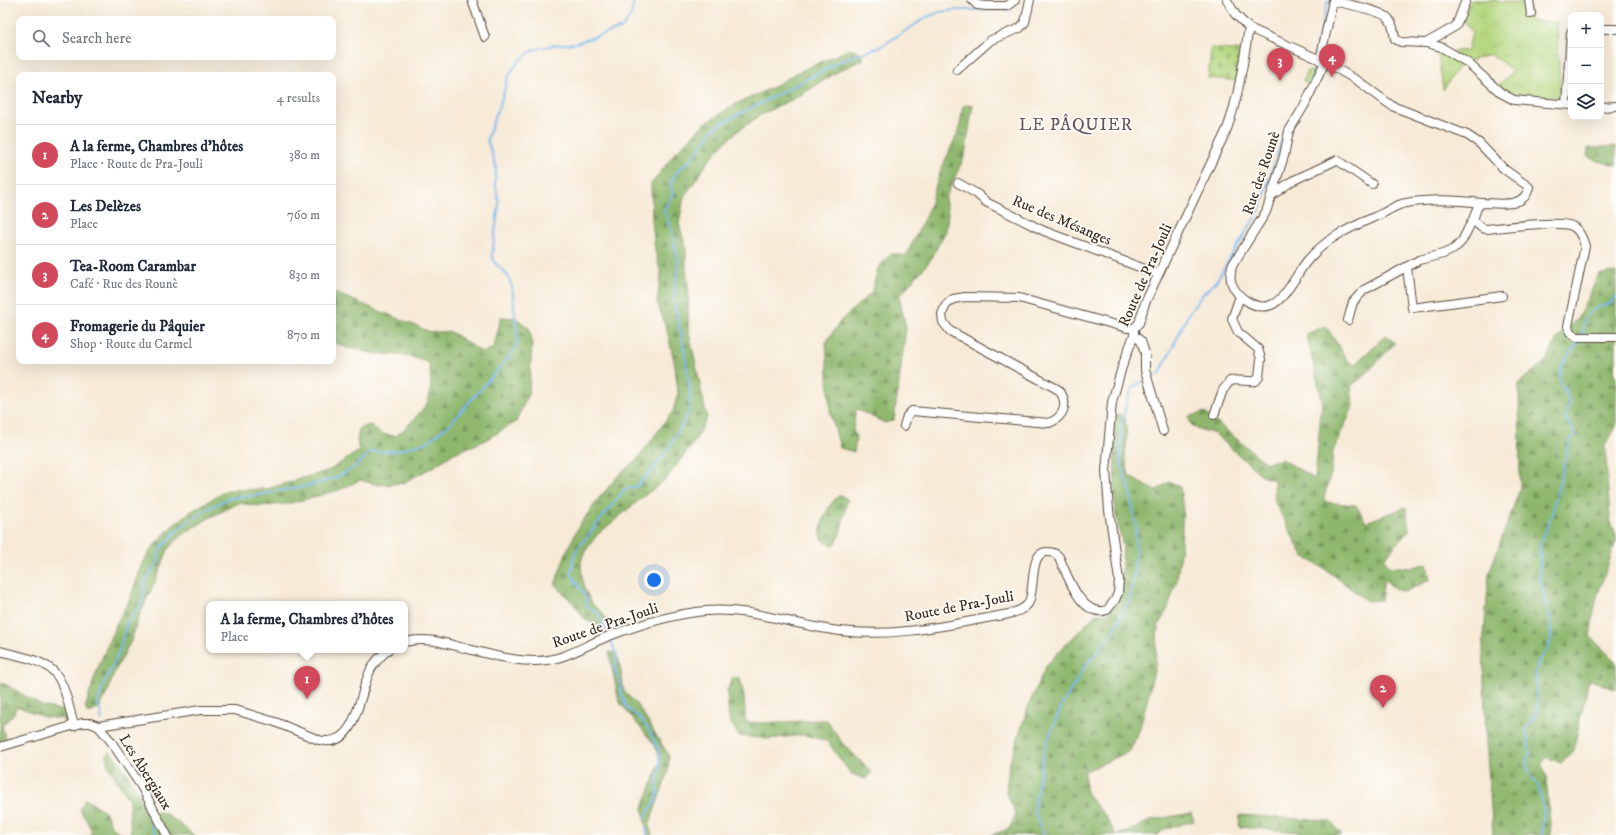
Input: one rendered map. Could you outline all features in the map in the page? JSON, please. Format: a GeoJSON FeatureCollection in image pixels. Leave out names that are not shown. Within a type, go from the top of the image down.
{"type":"FeatureCollection","features":[{"type":"Feature","properties":{"kind":"street"},"geometry":{"type":"LineString","coordinates":[[472,0],[484,36]]}},
{"type":"Feature","properties":{"kind":"street"},"geometry":{"type":"LineString","coordinates":[[972,0],[977,5],[1006,6],[1015,0]]}},
{"type":"Feature","properties":{"kind":"street"},"geometry":{"type":"LineString","coordinates":[[957,70],[991,40],[1020,28],[1025,22],[1030,0]]}},
{"type":"Feature","properties":{"kind":"street"},"geometry":{"type":"LineString","coordinates":[[1214,415],[1223,390],[1230,381],[1237,379],[1249,382],[1256,381],[1258,377],[1261,359],[1258,349],[1238,332],[1232,319],[1240,296],[1259,307],[1272,305],[1279,299],[1306,262],[1323,244],[1343,232],[1404,203],[1460,200],[1482,203],[1513,203],[1520,202],[1526,198],[1530,187],[1504,169],[1479,143],[1467,135],[1392,106],[1358,81],[1323,61],[1248,28],[1235,14],[1227,0]]}},
{"type":"Feature","properties":{"kind":"street"},"geometry":{"type":"LineString","coordinates":[[1333,0],[1381,13],[1388,18],[1393,27],[1395,39],[1401,42],[1426,43],[1441,47],[1468,62],[1502,93],[1514,100],[1568,104]]}},
{"type":"Feature","properties":{"kind":"street","name":"Rue des Rounè"},"geometry":{"type":"LineString","coordinates":[[1240,296],[1232,284],[1230,276],[1232,266],[1266,212],[1284,156],[1289,132],[1304,106],[1323,61],[1333,0]]}},
{"type":"Feature","properties":{"kind":"street"},"geometry":{"type":"LineString","coordinates":[[1426,43],[1456,26],[1466,0]]}},
{"type":"Feature","properties":{"kind":"street"},"geometry":{"type":"LineString","coordinates":[[1529,0],[1531,14]]}},
{"type":"Feature","properties":{"kind":"street","name":"Route de Pra-Jouli"},"geometry":{"type":"LineString","coordinates":[[408,642],[417,640],[435,641],[516,659],[546,660],[573,654],[608,636],[646,624],[692,613],[718,611],[760,614],[838,631],[887,634],[918,631],[1008,614],[1021,610],[1028,604],[1030,598],[1035,561],[1041,553],[1046,551],[1055,553],[1059,557],[1078,598],[1088,606],[1100,611],[1104,611],[1111,607],[1116,600],[1119,580],[1106,471],[1112,402],[1122,367],[1145,303],[1235,109],[1248,28]]}},
{"type":"Feature","properties":{"kind":"street"},"geometry":{"type":"LineString","coordinates":[[1604,28],[1616,29]]}},
{"type":"Feature","properties":{"kind":"street"},"geometry":{"type":"LineString","coordinates":[[1569,84],[1570,48]]}},
{"type":"Feature","properties":{"kind":"street"},"geometry":{"type":"LineString","coordinates":[[1604,107],[1616,106]]}},
{"type":"Feature","properties":{"kind":"street"},"geometry":{"type":"LineString","coordinates":[[1271,196],[1292,181],[1337,160],[1372,184]]}},
{"type":"Feature","properties":{"kind":"street","name":"Rue des Mésanges"},"geometry":{"type":"LineString","coordinates":[[958,184],[977,194],[986,202],[1044,231],[1158,274]]}},
{"type":"Feature","properties":{"kind":"street"},"geometry":{"type":"LineString","coordinates":[[1348,320],[1353,302],[1364,290],[1419,260],[1454,250],[1462,241],[1469,226],[1474,220],[1477,208],[1482,203]]}},
{"type":"Feature","properties":{"kind":"street"},"geometry":{"type":"LineString","coordinates":[[1474,220],[1482,228],[1487,229],[1561,223],[1574,227],[1583,238],[1586,246],[1568,326],[1570,332],[1576,337],[1616,337]]}},
{"type":"Feature","properties":{"kind":"street"},"geometry":{"type":"LineString","coordinates":[[1406,268],[1412,308],[1502,296]]}},
{"type":"Feature","properties":{"kind":"street"},"geometry":{"type":"LineString","coordinates":[[904,426],[907,416],[912,411],[1049,423],[1058,420],[1065,404],[1064,396],[1059,390],[950,331],[943,322],[942,314],[946,305],[953,299],[965,297],[1019,298],[1127,328],[1134,332],[1141,341],[1145,353],[1145,370],[1163,431]]}},
{"type":"Feature","properties":{"kind":"street"},"geometry":{"type":"LineString","coordinates":[[0,651],[38,662],[55,673],[66,698],[74,726]]}},
{"type":"Feature","properties":{"kind":"street"},"geometry":{"type":"LineString","coordinates":[[0,747],[87,723],[98,726],[201,710],[235,710],[275,722],[325,742],[335,740],[348,730],[354,720],[371,669],[385,653]]}},
{"type":"Feature","properties":{"kind":"street","name":"Les Abergiaux"},"geometry":{"type":"LineString","coordinates":[[98,726],[117,750],[141,786],[167,835]]}},
{"type":"Feature","properties":{"kind":"green space"},"geometry":{"type":"Polygon","coordinates":[[[1471,0],[1528,2],[1531,21],[1557,22],[1561,102],[1515,97],[1499,85],[1513,71],[1491,54],[1460,64],[1443,90],[1438,53],[1468,50],[1472,32],[1462,20],[1471,0]]]}},
{"type":"Feature","properties":{"kind":"green space"},"geometry":{"type":"Polygon","coordinates":[[[1211,48],[1242,51],[1239,81],[1208,78],[1211,48]]]}},
{"type":"Feature","properties":{"kind":"green space"},"geometry":{"type":"Polygon","coordinates":[[[850,49],[860,53],[863,60],[842,69],[801,95],[759,116],[739,130],[725,142],[710,159],[684,197],[679,224],[686,248],[686,268],[689,297],[688,327],[707,418],[695,441],[666,479],[597,535],[584,553],[581,562],[585,590],[593,605],[603,613],[606,620],[598,627],[585,619],[573,603],[555,585],[567,550],[580,524],[599,498],[618,476],[639,457],[673,411],[678,393],[675,366],[667,330],[657,302],[661,274],[655,251],[651,184],[676,152],[704,124],[736,104],[771,88],[796,73],[850,49]]]}},
{"type":"Feature","properties":{"kind":"green space"},"geometry":{"type":"Polygon","coordinates":[[[1307,71],[1313,71],[1309,84],[1303,81],[1307,71]]]}},
{"type":"Feature","properties":{"kind":"green space"},"geometry":{"type":"Polygon","coordinates":[[[973,104],[965,155],[945,199],[948,213],[946,231],[929,262],[899,296],[906,328],[894,420],[885,423],[856,409],[853,430],[856,438],[854,452],[840,448],[830,411],[826,342],[842,319],[872,292],[878,268],[891,253],[906,256],[929,208],[940,172],[959,130],[963,106],[973,104]]]}},
{"type":"Feature","properties":{"kind":"green space"},"geometry":{"type":"Polygon","coordinates":[[[1616,146],[1616,165],[1598,161],[1587,156],[1588,148],[1616,146]]]}},
{"type":"Feature","properties":{"kind":"green space"},"geometry":{"type":"Polygon","coordinates":[[[1616,272],[1616,362],[1614,369],[1616,380],[1616,427],[1605,446],[1610,519],[1616,535],[1616,541],[1596,600],[1590,636],[1616,662],[1616,690],[1589,679],[1573,752],[1561,763],[1546,757],[1542,764],[1546,777],[1551,835],[1493,835],[1486,742],[1483,648],[1489,573],[1520,489],[1519,383],[1546,361],[1557,338],[1578,318],[1599,274],[1616,272]]]}},
{"type":"Feature","properties":{"kind":"green space"},"geometry":{"type":"Polygon","coordinates":[[[336,293],[431,332],[451,332],[483,353],[494,347],[501,317],[516,318],[529,328],[532,342],[529,392],[516,422],[480,443],[454,453],[433,467],[403,483],[379,485],[360,480],[339,490],[288,504],[259,506],[239,503],[209,518],[182,535],[168,549],[159,573],[139,616],[131,641],[114,673],[109,689],[100,707],[88,714],[85,708],[96,673],[116,624],[129,601],[143,563],[151,549],[170,528],[190,512],[227,490],[267,489],[330,470],[359,451],[357,441],[359,428],[370,425],[381,434],[396,436],[414,420],[426,405],[431,387],[429,363],[409,356],[377,354],[348,348],[336,343],[336,293]]]}},
{"type":"Feature","properties":{"kind":"green space"},"geometry":{"type":"Polygon","coordinates":[[[1326,326],[1347,360],[1354,365],[1386,335],[1395,343],[1365,375],[1351,386],[1353,407],[1333,451],[1331,474],[1324,498],[1326,502],[1356,505],[1366,522],[1406,507],[1409,530],[1384,559],[1388,566],[1410,568],[1427,563],[1430,580],[1404,592],[1394,588],[1384,579],[1381,600],[1367,601],[1328,571],[1303,556],[1275,502],[1274,480],[1264,477],[1215,434],[1193,427],[1188,417],[1204,412],[1266,463],[1282,459],[1315,479],[1322,400],[1306,334],[1326,326]]]}},
{"type":"Feature","properties":{"kind":"green space"},"geometry":{"type":"Polygon","coordinates":[[[1118,414],[1125,418],[1127,436],[1125,456],[1129,476],[1149,488],[1157,490],[1169,482],[1180,486],[1183,510],[1177,580],[1168,608],[1158,626],[1155,666],[1139,731],[1130,751],[1084,772],[1087,794],[1106,817],[1116,835],[990,835],[1009,829],[1016,814],[1006,792],[1009,766],[1029,704],[1047,664],[1095,615],[1109,613],[1120,595],[1123,546],[1115,510],[1114,438],[1110,425],[1118,414]]]}},
{"type":"Feature","properties":{"kind":"green space"},"geometry":{"type":"Polygon","coordinates":[[[838,496],[843,496],[848,500],[841,531],[837,542],[834,545],[826,542],[822,537],[821,531],[825,515],[829,507],[838,496]]]}},
{"type":"Feature","properties":{"kind":"green space"},"geometry":{"type":"Polygon","coordinates":[[[609,652],[616,653],[620,665],[624,691],[638,706],[669,756],[668,773],[649,825],[652,835],[647,835],[643,808],[661,759],[654,744],[619,702],[609,652]]]}},
{"type":"Feature","properties":{"kind":"green space"},"geometry":{"type":"Polygon","coordinates":[[[732,678],[740,678],[744,697],[746,722],[766,723],[827,720],[843,744],[872,772],[866,779],[851,774],[827,741],[804,735],[767,739],[739,736],[729,720],[727,691],[732,678]]]}},
{"type":"Feature","properties":{"kind":"green space"},"geometry":{"type":"Polygon","coordinates":[[[0,683],[5,684],[42,706],[65,711],[71,720],[44,717],[17,706],[13,715],[2,726],[6,739],[0,743],[0,683]]]}},
{"type":"Feature","properties":{"kind":"green space"},"geometry":{"type":"Polygon","coordinates":[[[109,751],[128,774],[150,819],[159,811],[168,815],[194,835],[131,835],[129,801],[108,765],[106,755],[109,751]]]}},
{"type":"Feature","properties":{"kind":"green space"},"geometry":{"type":"Polygon","coordinates":[[[85,799],[105,811],[112,828],[125,835],[90,835],[92,831],[80,809],[85,799]]]}},
{"type":"Feature","properties":{"kind":"green space"},"geometry":{"type":"Polygon","coordinates":[[[1191,813],[1194,821],[1164,829],[1158,835],[1116,835],[1128,832],[1151,820],[1191,813]]]}},
{"type":"Feature","properties":{"kind":"green space"},"geometry":{"type":"Polygon","coordinates":[[[1240,815],[1330,821],[1342,835],[1323,835],[1239,827],[1240,815]]]}},
{"type":"Feature","properties":{"kind":"waterway"},"geometry":{"type":"LineString","coordinates":[[102,720],[98,702],[104,683],[119,653],[127,623],[142,603],[145,581],[157,563],[161,548],[179,528],[211,507],[229,498],[253,496],[312,485],[338,477],[356,466],[370,452],[396,451],[427,442],[450,424],[510,356],[518,342],[512,287],[508,276],[496,264],[492,256],[499,203],[495,182],[496,167],[487,139],[508,77],[519,61],[533,50],[554,45],[576,43],[622,28],[631,16],[634,0]]}},
{"type":"Feature","properties":{"kind":"waterway"},"geometry":{"type":"LineString","coordinates":[[1316,52],[1328,0]]}},
{"type":"Feature","properties":{"kind":"waterway"},"geometry":{"type":"LineString","coordinates":[[607,632],[597,612],[587,606],[586,598],[571,573],[575,552],[625,489],[636,487],[665,455],[689,412],[690,392],[685,353],[674,300],[678,262],[674,239],[664,210],[673,194],[670,184],[678,170],[691,160],[715,127],[847,58],[880,47],[927,17],[940,12],[956,10],[1010,10]]}},
{"type":"Feature","properties":{"kind":"waterway"},"geometry":{"type":"LineString","coordinates":[[1310,83],[1314,75],[1315,62]]}},
{"type":"Feature","properties":{"kind":"waterway"},"geometry":{"type":"LineString","coordinates":[[1153,377],[1159,374],[1163,367],[1189,313],[1203,294],[1217,280],[1259,211],[1285,131]]}},
{"type":"Feature","properties":{"kind":"waterway"},"geometry":{"type":"LineString","coordinates":[[1582,335],[1584,322],[1588,314],[1598,307],[1610,304],[1616,297]]}},
{"type":"Feature","properties":{"kind":"waterway"},"geometry":{"type":"LineString","coordinates":[[1542,835],[1544,810],[1538,785],[1528,772],[1527,764],[1530,752],[1526,729],[1537,712],[1536,675],[1538,662],[1548,649],[1551,638],[1551,623],[1540,577],[1540,544],[1552,514],[1569,443],[1575,435],[1566,419],[1569,401],[1560,381],[1560,369],[1580,340]]}},
{"type":"Feature","properties":{"kind":"waterway"},"geometry":{"type":"LineString","coordinates":[[1044,835],[1034,810],[1044,750],[1062,705],[1084,668],[1113,632],[1130,598],[1135,571],[1136,528],[1130,491],[1121,463],[1121,426],[1128,398],[1133,388],[1143,381]]}},
{"type":"Feature","properties":{"kind":"waterway"},"geometry":{"type":"LineString","coordinates":[[610,639],[617,655],[614,668],[621,684],[621,694],[628,709],[638,716],[649,730],[658,748],[660,759],[660,768],[657,780],[658,795],[644,819]]}},
{"type":"Feature","properties":{"kind":"waterway"},"geometry":{"type":"LineString","coordinates":[[144,800],[153,830],[156,835]]}},
{"type":"Feature","properties":{"kind":"waterway"},"geometry":{"type":"LineString","coordinates":[[646,828],[647,835]]}},
{"type":"Feature","properties":{"kind":"place","name":"Fromagerie du Pâquier"},"geometry":{"type":"Point","coordinates":[1332,77]}},
{"type":"Feature","properties":{"kind":"place","name":"Tea-Room Carambar"},"geometry":{"type":"Point","coordinates":[1280,81]}},
{"type":"Feature","properties":{"kind":"place","name":"A la ferme, Chambres d'hôtes"},"geometry":{"type":"Point","coordinates":[307,699]}},
{"type":"Feature","properties":{"kind":"place","name":"Les Delèzes"},"geometry":{"type":"Point","coordinates":[1383,708]}},
{"type":"Feature","properties":{"kind":"district","name":"LE PÂQUIER"},"geometry":{"type":"Point","coordinates":[1076,124]}}]}
